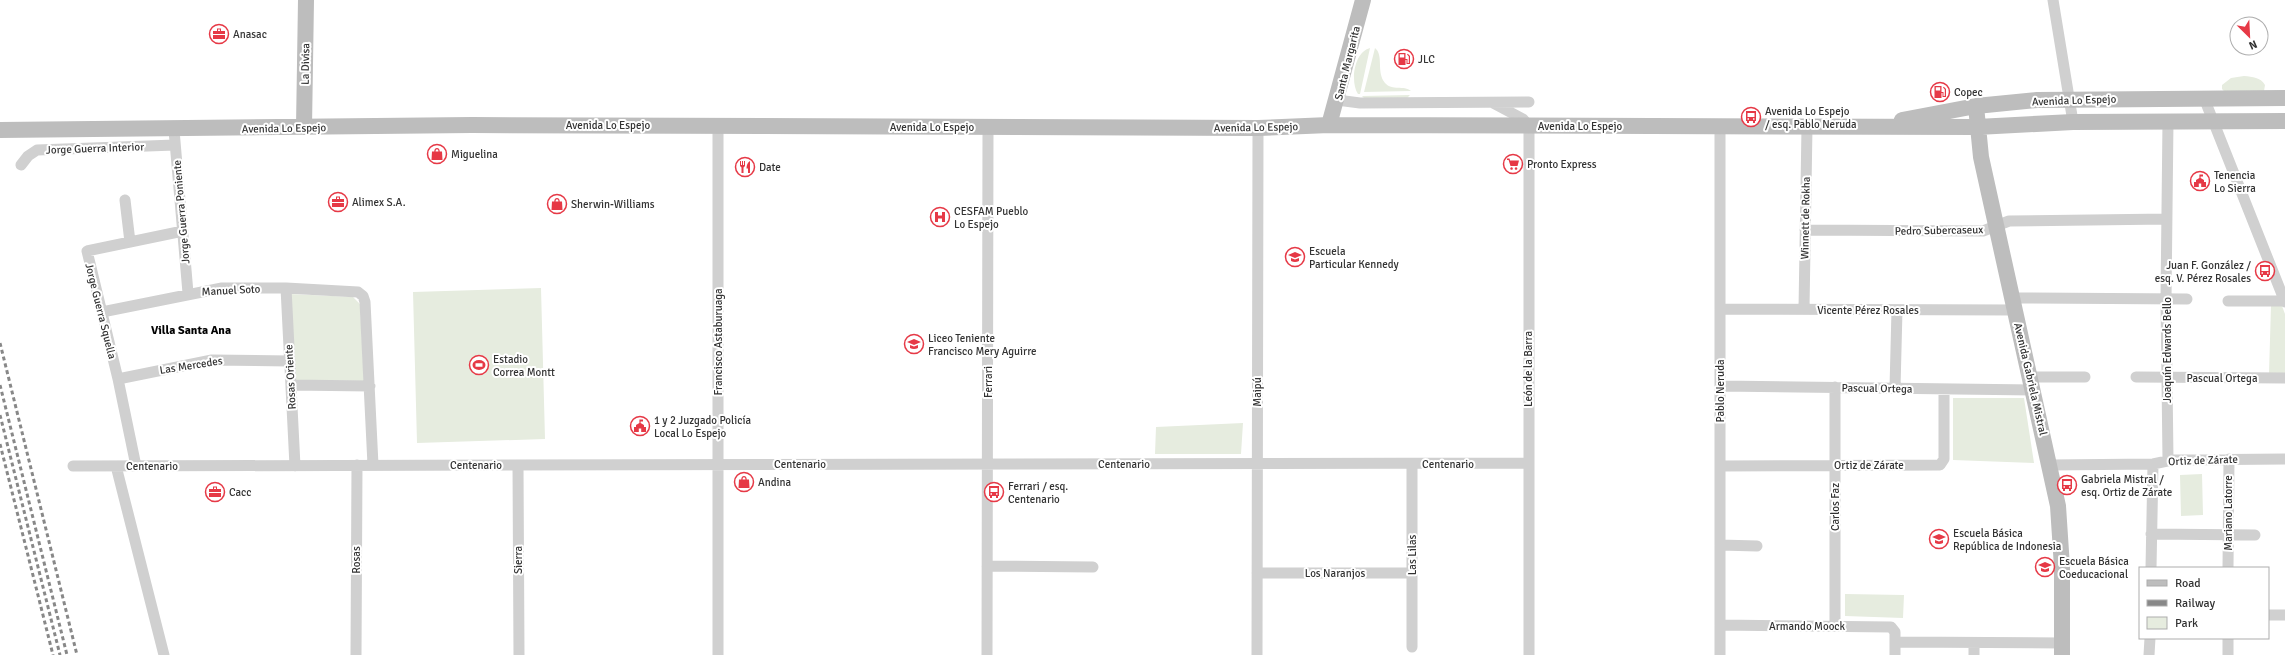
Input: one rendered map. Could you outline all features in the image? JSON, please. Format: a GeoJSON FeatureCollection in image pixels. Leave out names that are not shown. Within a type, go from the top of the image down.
{"type":"FeatureCollection","features":[{"type":"Feature","properties":{"kind":"main road","name":"La Divisa"},"geometry":{"type":"LineString","coordinates":[[304,127],[306,0]]}},
{"type":"Feature","properties":{"kind":"main road","name":"Santa Margarita"},"geometry":{"type":"LineString","coordinates":[[1330,125],[1363,0]]}},
{"type":"Feature","properties":{"kind":"main road","name":"Avenida Lo Espejo"},"geometry":{"type":"LineString","coordinates":[[1864,126],[1976,106],[2068,99],[2285,98]]}},
{"type":"Feature","properties":{"kind":"main road","name":"Avenida Gabriela Mistral"},"geometry":{"type":"LineString","coordinates":[[1976,106],[1980,157],[1997,226],[2058,506],[2062,540],[2062,649]]}},
{"type":"Feature","properties":{"kind":"main road","name":"Avenida Lo Espejo"},"geometry":{"type":"LineString","coordinates":[[0,130],[174,138],[304,127],[718,126],[1258,128],[1330,125],[1977,127],[2073,122],[2168,120],[2285,121]]}},
{"type":"Feature","properties":{"kind":"street"},"geometry":{"type":"LineString","coordinates":[[2052,0],[2073,122]]}},
{"type":"Feature","properties":{"kind":"street"},"geometry":{"type":"LineString","coordinates":[[2204,98],[2285,301],[2228,301]]}},
{"type":"Feature","properties":{"kind":"street"},"geometry":{"type":"LineString","coordinates":[[1337,100],[1360,103],[1528,102]]}},
{"type":"Feature","properties":{"kind":"street"},"geometry":{"type":"LineString","coordinates":[[1493,103],[1523,119],[1529,126]]}},
{"type":"Feature","properties":{"kind":"street","name":"Joaquín Edwards Bello"},"geometry":{"type":"LineString","coordinates":[[2168,120],[2166,299],[2168,460]]}},
{"type":"Feature","properties":{"kind":"street","name":"Francisco Astaburuaga"},"geometry":{"type":"LineString","coordinates":[[718,126],[718,655]]}},
{"type":"Feature","properties":{"kind":"street","name":"León de la Barra"},"geometry":{"type":"LineString","coordinates":[[1529,126],[1527,463],[1529,655]]}},
{"type":"Feature","properties":{"kind":"street","name":"Ferrari"},"geometry":{"type":"LineString","coordinates":[[987,655],[988,127]]}},
{"type":"Feature","properties":{"kind":"street","name":"Pablo Neruda"},"geometry":{"type":"LineString","coordinates":[[1720,127],[1720,655]]}},
{"type":"Feature","properties":{"kind":"street","name":"Winnett de Rokha"},"geometry":{"type":"LineString","coordinates":[[1804,310],[1807,127]]}},
{"type":"Feature","properties":{"kind":"street","name":"Maipú"},"geometry":{"type":"LineString","coordinates":[[1257,655],[1258,128]]}},
{"type":"Feature","properties":{"kind":"street","name":"Jorge Guerra Interior"},"geometry":{"type":"LineString","coordinates":[[21,165],[28,156],[37,150],[174,138]]}},
{"type":"Feature","properties":{"kind":"street","name":"Jorge Guerra Poniente"},"geometry":{"type":"LineString","coordinates":[[174,138],[188,293]]}},
{"type":"Feature","properties":{"kind":"street"},"geometry":{"type":"LineString","coordinates":[[125,200],[130,242]]}},
{"type":"Feature","properties":{"kind":"street","name":"Pedro Subercaseux"},"geometry":{"type":"LineString","coordinates":[[1805,230],[1983,231],[2009,221],[2167,219]]}},
{"type":"Feature","properties":{"kind":"street","name":"Jorge Guerra Squella"},"geometry":{"type":"LineString","coordinates":[[136,466],[118,379],[87,251],[183,232]]}},
{"type":"Feature","properties":{"kind":"street","name":"Manuel Soto"},"geometry":{"type":"LineString","coordinates":[[102,312],[188,293],[222,288],[286,288],[354,291],[361,294],[365,302],[370,386]]}},
{"type":"Feature","properties":{"kind":"street","name":"Rosas Oriente"},"geometry":{"type":"LineString","coordinates":[[286,288],[295,466]]}},
{"type":"Feature","properties":{"kind":"street","name":"Vicente Pérez Rosales"},"geometry":{"type":"LineString","coordinates":[[1720,309],[1897,310],[2014,304],[2187,299]]}},
{"type":"Feature","properties":{"kind":"street"},"geometry":{"type":"LineString","coordinates":[[1895,388],[1897,310]]}},
{"type":"Feature","properties":{"kind":"street","name":"Las Mercedes"},"geometry":{"type":"LineString","coordinates":[[118,379],[212,360],[290,361]]}},
{"type":"Feature","properties":{"kind":"street","name":"Pascual Ortega"},"geometry":{"type":"LineString","coordinates":[[1720,386],[1944,389],[2032,383],[2086,377]]}},
{"type":"Feature","properties":{"kind":"street","name":"Pascual Ortega"},"geometry":{"type":"LineString","coordinates":[[2136,377],[2285,378]]}},
{"type":"Feature","properties":{"kind":"street"},"geometry":{"type":"LineString","coordinates":[[291,385],[370,386],[373,466]]}},
{"type":"Feature","properties":{"kind":"street","name":"Carlos Faz"},"geometry":{"type":"LineString","coordinates":[[1835,387],[1836,626]]}},
{"type":"Feature","properties":{"kind":"street","name":"Ortiz de Zárate"},"geometry":{"type":"LineString","coordinates":[[1720,466],[1937,465],[1942,463],[1944,459],[1944,389]]}},
{"type":"Feature","properties":{"kind":"street","name":"Mariano Latorre"},"geometry":{"type":"LineString","coordinates":[[2228,567],[2229,459]]}},
{"type":"Feature","properties":{"kind":"street","name":"Ortiz de Zárate"},"geometry":{"type":"LineString","coordinates":[[2050,465],[2153,464],[2168,460],[2285,459]]}},
{"type":"Feature","properties":{"kind":"street","name":"Centenario"},"geometry":{"type":"LineString","coordinates":[[73,466],[1527,463]]}},
{"type":"Feature","properties":{"kind":"street","name":"Las Lilas"},"geometry":{"type":"LineString","coordinates":[[1412,464],[1412,647]]}},
{"type":"Feature","properties":{"kind":"street"},"geometry":{"type":"LineString","coordinates":[[2151,567],[2153,464]]}},
{"type":"Feature","properties":{"kind":"street","name":"Sierra"},"geometry":{"type":"LineString","coordinates":[[518,465],[518,655]]}},
{"type":"Feature","properties":{"kind":"street"},"geometry":{"type":"LineString","coordinates":[[116,466],[164,655]]}},
{"type":"Feature","properties":{"kind":"street","name":"Rosas"},"geometry":{"type":"LineString","coordinates":[[356,655],[357,466]]}},
{"type":"Feature","properties":{"kind":"street"},"geometry":{"type":"LineString","coordinates":[[2151,534],[2255,535]]}},
{"type":"Feature","properties":{"kind":"street"},"geometry":{"type":"LineString","coordinates":[[1720,545],[1757,546]]}},
{"type":"Feature","properties":{"kind":"street"},"geometry":{"type":"LineString","coordinates":[[987,566],[1093,566]]}},
{"type":"Feature","properties":{"kind":"street","name":"Los Naranjos"},"geometry":{"type":"LineString","coordinates":[[1257,573],[1412,573]]}},
{"type":"Feature","properties":{"kind":"street"},"geometry":{"type":"LineString","coordinates":[[2269,615],[2285,615]]}},
{"type":"Feature","properties":{"kind":"street","name":"Armando Moock"},"geometry":{"type":"LineString","coordinates":[[1720,625],[1893,628],[1895,632],[1895,642]]}},
{"type":"Feature","properties":{"kind":"street"},"geometry":{"type":"LineString","coordinates":[[2149,655],[2150,639]]}},
{"type":"Feature","properties":{"kind":"street"},"geometry":{"type":"LineString","coordinates":[[2228,639],[2228,655]]}},
{"type":"Feature","properties":{"kind":"street"},"geometry":{"type":"LineString","coordinates":[[1895,655],[1895,642],[1974,643],[2062,649]]}},
{"type":"Feature","properties":{"kind":"street"},"geometry":{"type":"LineString","coordinates":[[1974,643],[1974,655]]}},
{"type":"Feature","properties":{"kind":"green space"},"geometry":{"type":"Polygon","coordinates":[[[1370,48],[1360,94],[1358,94],[1354,82],[1355,68],[1360,55],[1370,48]]]}},
{"type":"Feature","properties":{"kind":"green space"},"geometry":{"type":"Polygon","coordinates":[[[1375,48],[1378,51],[1382,79],[1385,83],[1391,87],[1405,88],[1411,91],[1364,92],[1375,48]]]}},
{"type":"Feature","properties":{"kind":"green space"},"geometry":{"type":"Polygon","coordinates":[[[2244,76],[2261,80],[2265,85],[2264,91],[2225,92],[2222,89],[2222,85],[2231,78],[2244,76]]]}},
{"type":"Feature","properties":{"kind":"green space"},"geometry":{"type":"Polygon","coordinates":[[[1410,95],[1407,98],[1364,98],[1362,96],[1410,95]]]}},
{"type":"Feature","properties":{"kind":"green space","name":"Estadio Correa Montt"},"geometry":{"type":"Polygon","coordinates":[[[541,288],[545,439],[417,443],[413,292],[541,288]]]}},
{"type":"Feature","properties":{"kind":"green space"},"geometry":{"type":"Polygon","coordinates":[[[290,294],[353,297],[360,304],[364,381],[296,380],[290,294]]]}},
{"type":"Feature","properties":{"kind":"green space"},"geometry":{"type":"Polygon","coordinates":[[[2271,305],[2282,306],[2285,314],[2285,374],[2269,374],[2271,305]]]}},
{"type":"Feature","properties":{"kind":"green space"},"geometry":{"type":"Polygon","coordinates":[[[1953,398],[2024,398],[2034,463],[1953,460],[1953,398]]]}},
{"type":"Feature","properties":{"kind":"green space"},"geometry":{"type":"Polygon","coordinates":[[[1243,423],[1241,454],[1155,454],[1156,427],[1243,423]]]}},
{"type":"Feature","properties":{"kind":"green space"},"geometry":{"type":"Polygon","coordinates":[[[2202,474],[2203,515],[2181,516],[2180,475],[2202,474]]]}},
{"type":"Feature","properties":{"kind":"green space"},"geometry":{"type":"Polygon","coordinates":[[[1845,594],[1904,595],[1903,618],[1845,616],[1845,594]]]}},
{"type":"Feature","properties":{"kind":"railway"},"geometry":{"type":"LineString","coordinates":[[0,343],[77,655]]}},
{"type":"Feature","properties":{"kind":"railway"},"geometry":{"type":"LineString","coordinates":[[0,385],[67,655]]}},
{"type":"Feature","properties":{"kind":"railway"},"geometry":{"type":"LineString","coordinates":[[0,415],[60,655]]}},
{"type":"Feature","properties":{"kind":"railway"},"geometry":{"type":"LineString","coordinates":[[0,444],[53,655]]}},
{"type":"Feature","properties":{"kind":"place","name":"Anasac"},"geometry":{"type":"Point","coordinates":[219,34]}},
{"type":"Feature","properties":{"kind":"place","name":"JLC"},"geometry":{"type":"Point","coordinates":[1404,59]}},
{"type":"Feature","properties":{"kind":"place","name":"Copec"},"geometry":{"type":"Point","coordinates":[1940,92]}},
{"type":"Feature","properties":{"kind":"place","name":"Avenida Lo Espejo / esq. Pablo Neruda"},"geometry":{"type":"Point","coordinates":[1751,117]}},
{"type":"Feature","properties":{"kind":"place","name":"Miguelina"},"geometry":{"type":"Point","coordinates":[437,154]}},
{"type":"Feature","properties":{"kind":"place","name":"Pronto Express"},"geometry":{"type":"Point","coordinates":[1513,164]}},
{"type":"Feature","properties":{"kind":"place","name":"Date"},"geometry":{"type":"Point","coordinates":[745,167]}},
{"type":"Feature","properties":{"kind":"place","name":"Tenencia Lo Sierra"},"geometry":{"type":"Point","coordinates":[2200,181]}},
{"type":"Feature","properties":{"kind":"place","name":"Alimex S.A."},"geometry":{"type":"Point","coordinates":[338,202]}},
{"type":"Feature","properties":{"kind":"place","name":"Sherwin-Williams"},"geometry":{"type":"Point","coordinates":[557,204]}},
{"type":"Feature","properties":{"kind":"place","name":"CESFAM Pueblo Lo Espejo"},"geometry":{"type":"Point","coordinates":[940,217]}},
{"type":"Feature","properties":{"kind":"place","name":"Escuela Particular Kennedy"},"geometry":{"type":"Point","coordinates":[1295,257]}},
{"type":"Feature","properties":{"kind":"place","name":"Juan F. González / esq. V. Pérez Rosales"},"geometry":{"type":"Point","coordinates":[2265,271]}},
{"type":"Feature","properties":{"kind":"place","name":"Liceo Teniente Francisco Mery Aguirre"},"geometry":{"type":"Point","coordinates":[914,344]}},
{"type":"Feature","properties":{"kind":"place","name":"Estadio Correa Montt"},"geometry":{"type":"Point","coordinates":[479,365]}},
{"type":"Feature","properties":{"kind":"place","name":"1 y 2 Juzgado Policía Local Lo Espejo"},"geometry":{"type":"Point","coordinates":[640,426]}},
{"type":"Feature","properties":{"kind":"place","name":"Andina"},"geometry":{"type":"Point","coordinates":[744,482]}},
{"type":"Feature","properties":{"kind":"place","name":"Gabriela Mistral / esq. Ortiz de Zárate"},"geometry":{"type":"Point","coordinates":[2067,485]}},
{"type":"Feature","properties":{"kind":"place","name":"Cacc"},"geometry":{"type":"Point","coordinates":[215,492]}},
{"type":"Feature","properties":{"kind":"place","name":"Ferrari / esq. Centenario"},"geometry":{"type":"Point","coordinates":[994,492]}},
{"type":"Feature","properties":{"kind":"place","name":"Escuela Básica República de Indonesia"},"geometry":{"type":"Point","coordinates":[1939,539]}},
{"type":"Feature","properties":{"kind":"place","name":"Escuela Básica Coeducacional"},"geometry":{"type":"Point","coordinates":[2045,567]}},
{"type":"Feature","properties":{"kind":"district","name":"Villa Santa Ana"},"geometry":{"type":"Point","coordinates":[191,330]}}]}
